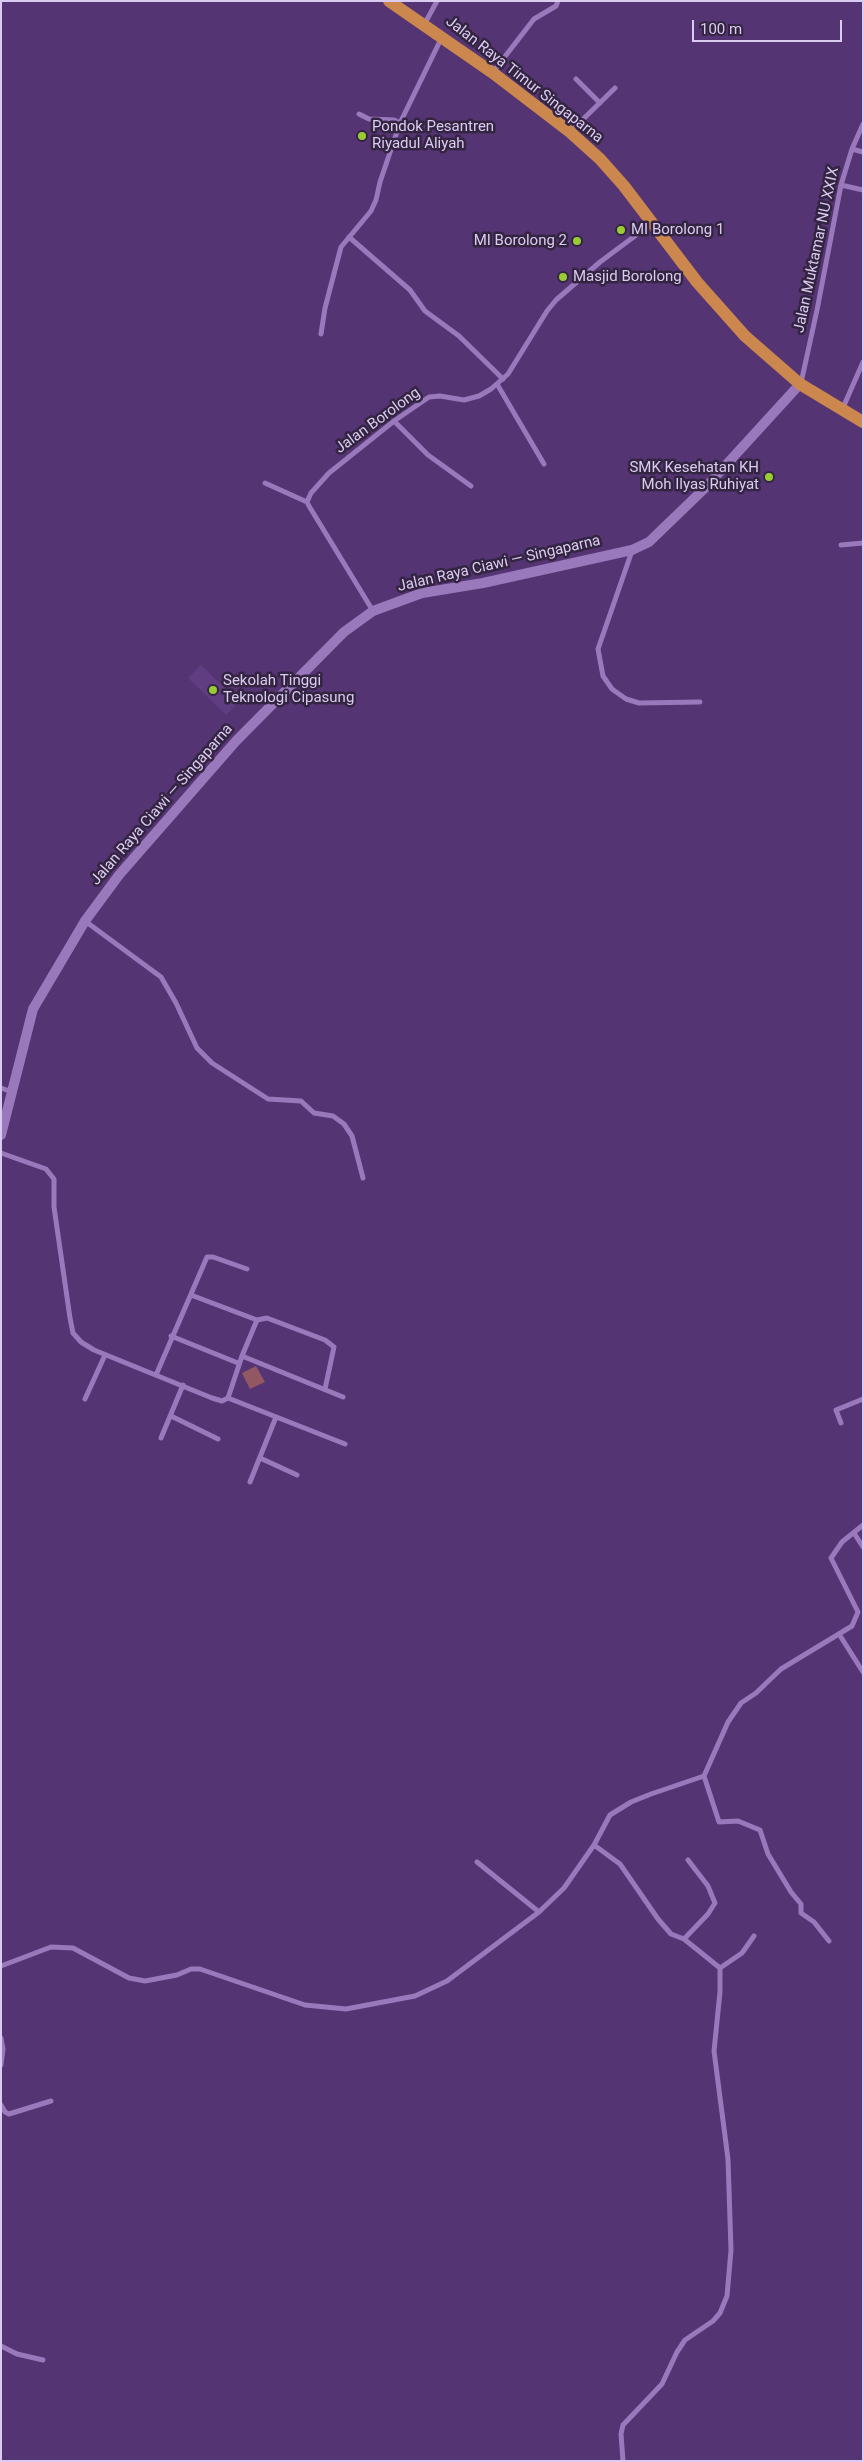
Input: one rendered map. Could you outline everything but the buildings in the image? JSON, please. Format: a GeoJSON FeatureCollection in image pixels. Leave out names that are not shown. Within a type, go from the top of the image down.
{"type":"FeatureCollection","features":[{"type":"Feature","properties":{"kind":"main road","name":"Jalan Raya Timur Singaparna"},"geometry":{"type":"LineString","coordinates":[[389,1],[493,73],[570,132],[612,173],[653,223],[697,282],[745,336],[800,384],[863,422]]}},
{"type":"Feature","properties":{"kind":"main road","name":"Jalan Raya Ciawi — Singaparna"},"geometry":{"type":"LineString","coordinates":[[1,1135],[33,1009],[85,920],[119,875],[236,741],[344,632],[373,611],[422,593],[483,583],[632,550],[657,536],[706,488],[800,384]]}},
{"type":"Feature","properties":{"kind":"street"},"geometry":{"type":"LineString","coordinates":[[424,25],[437,1]]}},
{"type":"Feature","properties":{"kind":"street"},"geometry":{"type":"LineString","coordinates":[[493,73],[534,19],[556,6],[558,1]]}},
{"type":"Feature","properties":{"kind":"street"},"geometry":{"type":"LineString","coordinates":[[321,334],[339,254],[349,237],[371,211],[400,123],[442,37]]}},
{"type":"Feature","properties":{"kind":"street"},"geometry":{"type":"LineString","coordinates":[[576,79],[600,103]]}},
{"type":"Feature","properties":{"kind":"street"},"geometry":{"type":"LineString","coordinates":[[570,132],[615,88]]}},
{"type":"Feature","properties":{"kind":"street"},"geometry":{"type":"LineString","coordinates":[[359,114],[369,119],[394,120],[400,123]]}},
{"type":"Feature","properties":{"kind":"street","name":"Jalan Muktamar NU XXIX"},"geometry":{"type":"LineString","coordinates":[[800,384],[817,310],[841,185],[852,148],[863,124]]}},
{"type":"Feature","properties":{"kind":"street"},"geometry":{"type":"LineString","coordinates":[[852,148],[863,152]]}},
{"type":"Feature","properties":{"kind":"street"},"geometry":{"type":"LineString","coordinates":[[841,185],[863,190]]}},
{"type":"Feature","properties":{"kind":"street","name":"Jalan Borolong"},"geometry":{"type":"LineString","coordinates":[[307,502],[311,493],[329,473],[394,421],[429,397],[440,396],[464,400],[479,396],[497,384],[508,374],[546,311],[556,300],[600,262],[653,223]]}},
{"type":"Feature","properties":{"kind":"street"},"geometry":{"type":"LineString","coordinates":[[349,237],[410,290],[424,311],[459,336],[503,379]]}},
{"type":"Feature","properties":{"kind":"street"},"geometry":{"type":"LineString","coordinates":[[842,411],[863,362]]}},
{"type":"Feature","properties":{"kind":"street"},"geometry":{"type":"LineString","coordinates":[[497,384],[544,464]]}},
{"type":"Feature","properties":{"kind":"street"},"geometry":{"type":"LineString","coordinates":[[394,421],[428,455],[471,486]]}},
{"type":"Feature","properties":{"kind":"street"},"geometry":{"type":"LineString","coordinates":[[265,483],[307,502],[373,611]]}},
{"type":"Feature","properties":{"kind":"street"},"geometry":{"type":"LineString","coordinates":[[841,545],[863,543]]}},
{"type":"Feature","properties":{"kind":"street"},"geometry":{"type":"LineString","coordinates":[[632,550],[598,649],[603,676],[612,689],[620,695],[639,703],[700,702]]}},
{"type":"Feature","properties":{"kind":"street"},"geometry":{"type":"LineString","coordinates":[[85,920],[160,977],[176,1003],[197,1048],[212,1064],[268,1099],[301,1101],[314,1113],[333,1116],[344,1124],[352,1136],[363,1178]]}},
{"type":"Feature","properties":{"kind":"street"},"geometry":{"type":"LineString","coordinates":[[1,1088],[12,1092]]}},
{"type":"Feature","properties":{"kind":"street"},"geometry":{"type":"LineString","coordinates":[[1,1152],[46,1169],[54,1179],[54,1207],[73,1333],[81,1342],[104,1355],[222,1401],[228,1398],[344,1444]]}},
{"type":"Feature","properties":{"kind":"street"},"geometry":{"type":"LineString","coordinates":[[156,1375],[171,1336],[207,1257],[213,1256],[247,1269]]}},
{"type":"Feature","properties":{"kind":"street"},"geometry":{"type":"LineString","coordinates":[[191,1295],[257,1320],[267,1318],[333,1344],[325,1389]]}},
{"type":"Feature","properties":{"kind":"street"},"geometry":{"type":"LineString","coordinates":[[228,1398],[238,1363],[257,1320]]}},
{"type":"Feature","properties":{"kind":"street"},"geometry":{"type":"LineString","coordinates":[[171,1336],[238,1363]]}},
{"type":"Feature","properties":{"kind":"street"},"geometry":{"type":"LineString","coordinates":[[85,1399],[104,1355]]}},
{"type":"Feature","properties":{"kind":"street"},"geometry":{"type":"LineString","coordinates":[[242,1356],[343,1397]]}},
{"type":"Feature","properties":{"kind":"street"},"geometry":{"type":"LineString","coordinates":[[161,1438],[183,1385]]}},
{"type":"Feature","properties":{"kind":"street"},"geometry":{"type":"LineString","coordinates":[[841,1423],[836,1410],[863,1400]]}},
{"type":"Feature","properties":{"kind":"street"},"geometry":{"type":"LineString","coordinates":[[170,1416],[218,1439]]}},
{"type":"Feature","properties":{"kind":"street"},"geometry":{"type":"LineString","coordinates":[[250,1482],[276,1416]]}},
{"type":"Feature","properties":{"kind":"street"},"geometry":{"type":"LineString","coordinates":[[260,1458],[297,1475]]}},
{"type":"Feature","properties":{"kind":"street"},"geometry":{"type":"LineString","coordinates":[[829,1941],[814,1922],[801,1914],[801,1904],[791,1892],[768,1854],[760,1830],[738,1821],[719,1822],[704,1776],[728,1722],[741,1703],[781,1669],[852,1626],[858,1612],[832,1558],[842,1542],[863,1525]]}},
{"type":"Feature","properties":{"kind":"street"},"geometry":{"type":"LineString","coordinates":[[854,1533],[863,1547]]}},
{"type":"Feature","properties":{"kind":"street"},"geometry":{"type":"LineString","coordinates":[[839,1634],[863,1672]]}},
{"type":"Feature","properties":{"kind":"street"},"geometry":{"type":"LineString","coordinates":[[1,1966],[51,1947],[73,1948],[129,1978],[137,1980],[159,1980],[191,1969],[200,1969],[305,2005],[346,2009],[415,1996],[447,1981],[539,1912],[564,1888],[594,1845],[610,1815],[631,1802],[704,1776]]}},
{"type":"Feature","properties":{"kind":"street"},"geometry":{"type":"LineString","coordinates":[[594,1845],[620,1864],[658,1919],[671,1934],[684,1939],[720,1968]]}},
{"type":"Feature","properties":{"kind":"street"},"geometry":{"type":"LineString","coordinates":[[684,1939],[708,1914],[715,1903],[708,1886],[688,1860]]}},
{"type":"Feature","properties":{"kind":"street"},"geometry":{"type":"LineString","coordinates":[[477,1862],[539,1912]]}},
{"type":"Feature","properties":{"kind":"street"},"geometry":{"type":"LineString","coordinates":[[720,1968],[742,1953],[754,1936]]}},
{"type":"Feature","properties":{"kind":"street"},"geometry":{"type":"LineString","coordinates":[[623,2461],[621,2434],[623,2425],[662,2384],[677,2352],[685,2340],[713,2321],[720,2313],[728,2296],[731,2250],[728,2159],[714,2051],[720,1992],[720,1968]]}},
{"type":"Feature","properties":{"kind":"street"},"geometry":{"type":"LineString","coordinates":[[1,2038],[3,2049],[1,2064]]}},
{"type":"Feature","properties":{"kind":"street"},"geometry":{"type":"LineString","coordinates":[[1,2105],[4,2112],[9,2114],[51,2101]]}},
{"type":"Feature","properties":{"kind":"street"},"geometry":{"type":"LineString","coordinates":[[1,2346],[17,2354],[44,2360]]}},
{"type":"Feature","properties":{"kind":"shaded area","name":"Sekolah Tinggi Teknologi Cipasung"},"geometry":{"type":"Polygon","coordinates":[[[201,665],[239,702],[226,715],[188,678],[201,665]]]}},
{"type":"Feature","properties":{"kind":"shaded area"},"geometry":{"type":"Polygon","coordinates":[[[256,1366],[265,1382],[250,1389],[242,1373],[256,1366]]]}},
{"type":"Feature","properties":{"kind":"place","name":"Pondok Pesantren Riyadul Aliyah"},"geometry":{"type":"Point","coordinates":[362,136]}},
{"type":"Feature","properties":{"kind":"place","name":"MI Borolong 1"},"geometry":{"type":"Point","coordinates":[621,230]}},
{"type":"Feature","properties":{"kind":"place","name":"MI Borolong 2"},"geometry":{"type":"Point","coordinates":[577,241]}},
{"type":"Feature","properties":{"kind":"place","name":"Masjid Borolong"},"geometry":{"type":"Point","coordinates":[563,277]}},
{"type":"Feature","properties":{"kind":"place","name":"SMK Kesehatan KH Moh Ilyas Ruhiyat"},"geometry":{"type":"Point","coordinates":[769,477]}},
{"type":"Feature","properties":{"kind":"place","name":"Sekolah Tinggi Teknologi Cipasung"},"geometry":{"type":"Point","coordinates":[213,690]}}]}
